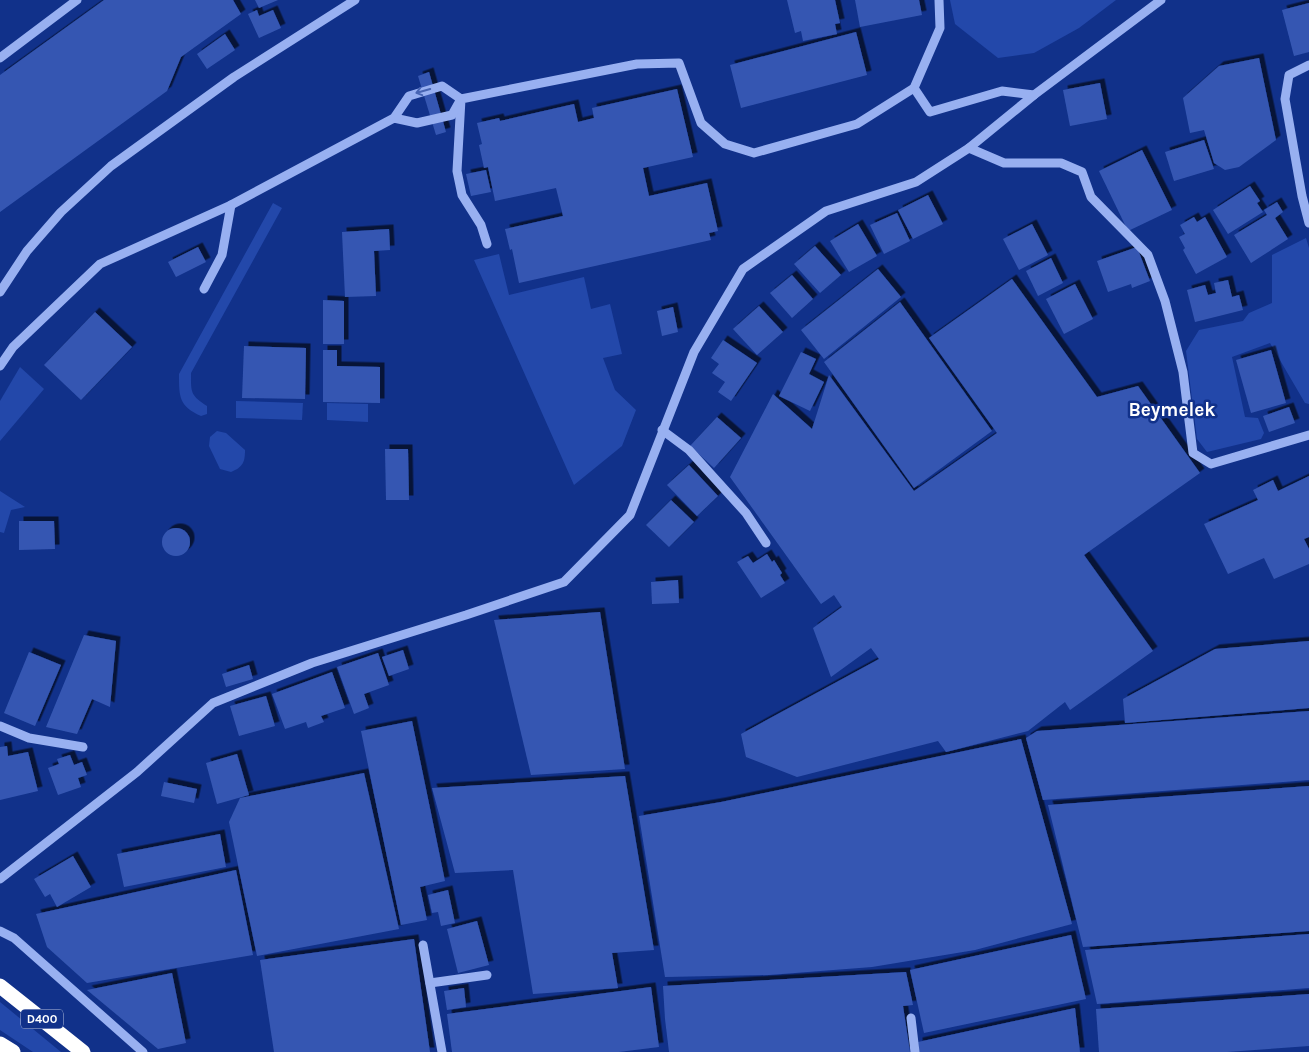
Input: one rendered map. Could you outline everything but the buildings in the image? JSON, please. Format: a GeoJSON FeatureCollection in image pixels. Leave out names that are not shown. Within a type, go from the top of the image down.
{"type":"FeatureCollection","features":[{"type":"Feature","properties":{"kind":"highway","name":"D400"},"geometry":{"type":"LineString","coordinates":[[0,986],[83,1052]]}},
{"type":"Feature","properties":{"kind":"highway"},"geometry":{"type":"LineString","coordinates":[[0,1044],[13,1052]]}},
{"type":"Feature","properties":{"kind":"street"},"geometry":{"type":"LineString","coordinates":[[0,58],[77,0]]}},
{"type":"Feature","properties":{"kind":"street"},"geometry":{"type":"LineString","coordinates":[[0,292],[28,251],[61,212],[111,166],[234,77],[355,0]]}},
{"type":"Feature","properties":{"kind":"street"},"geometry":{"type":"LineString","coordinates":[[0,366],[13,347],[100,264],[231,205],[394,118],[409,96],[442,86],[461,99],[637,64],[678,63],[700,123],[726,144],[754,153],[857,124],[914,88],[940,28],[939,0]]}},
{"type":"Feature","properties":{"kind":"street"},"geometry":{"type":"LineString","coordinates":[[0,879],[137,772],[213,703],[312,663],[564,582],[630,515],[694,352],[743,269],[826,212],[916,182],[968,148],[1034,95],[1161,0]]}},
{"type":"Feature","properties":{"kind":"street"},"geometry":{"type":"LineString","coordinates":[[1309,65],[1289,76],[1285,99],[1302,196],[1309,223]]}},
{"type":"Feature","properties":{"kind":"street"},"geometry":{"type":"LineString","coordinates":[[914,88],[930,112],[1002,91],[1034,95]]}},
{"type":"Feature","properties":{"kind":"street"},"geometry":{"type":"LineString","coordinates":[[394,118],[418,123],[452,115],[461,99]]}},
{"type":"Feature","properties":{"kind":"street"},"geometry":{"type":"LineString","coordinates":[[461,99],[457,171],[462,195],[481,225],[487,244]]}},
{"type":"Feature","properties":{"kind":"street"},"geometry":{"type":"LineString","coordinates":[[968,148],[1004,163],[1061,163],[1082,172],[1092,197],[1148,256],[1165,301],[1183,372],[1193,453],[1212,464],[1309,435]]}},
{"type":"Feature","properties":{"kind":"street"},"geometry":{"type":"LineString","coordinates":[[204,289],[222,255],[231,205]]}},
{"type":"Feature","properties":{"kind":"street"},"geometry":{"type":"LineString","coordinates":[[662,430],[689,450],[746,514],[766,543]]}},
{"type":"Feature","properties":{"kind":"street"},"geometry":{"type":"LineString","coordinates":[[0,726],[29,738],[83,747]]}},
{"type":"Feature","properties":{"kind":"street"},"geometry":{"type":"LineString","coordinates":[[0,931],[14,938],[144,1052]]}},
{"type":"Feature","properties":{"kind":"street"},"geometry":{"type":"LineString","coordinates":[[423,945],[442,1052]]}},
{"type":"Feature","properties":{"kind":"street"},"geometry":{"type":"LineString","coordinates":[[430,983],[487,975]]}},
{"type":"Feature","properties":{"kind":"street"},"geometry":{"type":"LineString","coordinates":[[911,1018],[915,1052]]}},
{"type":"Feature","properties":{"kind":"shaded area"},"geometry":{"type":"Polygon","coordinates":[[[950,0],[1116,0],[1079,28],[1034,53],[998,58],[955,24],[950,0]]]}},
{"type":"Feature","properties":{"kind":"shaded area"},"geometry":{"type":"Polygon","coordinates":[[[273,203],[282,208],[191,373],[191,385],[194,396],[207,406],[207,414],[201,416],[184,404],[179,389],[179,374],[273,203]]]}},
{"type":"Feature","properties":{"kind":"shaded area"},"geometry":{"type":"Polygon","coordinates":[[[1306,238],[1309,248],[1309,404],[1305,403],[1270,343],[1232,357],[1245,417],[1258,418],[1264,433],[1261,439],[1207,452],[1197,439],[1186,351],[1199,330],[1243,321],[1249,313],[1272,303],[1272,255],[1306,238]]]}},
{"type":"Feature","properties":{"kind":"shaded area"},"geometry":{"type":"Polygon","coordinates":[[[499,254],[509,295],[584,277],[591,309],[610,304],[622,354],[603,358],[615,390],[636,410],[622,446],[574,485],[474,260],[499,254]]]}},
{"type":"Feature","properties":{"kind":"shaded area"},"geometry":{"type":"Polygon","coordinates":[[[20,367],[44,389],[0,441],[0,401],[20,367]]]}},
{"type":"Feature","properties":{"kind":"shaded area"},"geometry":{"type":"Polygon","coordinates":[[[236,401],[303,403],[302,420],[236,418],[236,401]]]}},
{"type":"Feature","properties":{"kind":"shaded area"},"geometry":{"type":"Polygon","coordinates":[[[327,403],[368,404],[368,422],[327,420],[327,403]]]}},
{"type":"Feature","properties":{"kind":"shaded area"},"geometry":{"type":"Polygon","coordinates":[[[217,431],[226,433],[245,450],[242,464],[231,472],[220,469],[209,446],[210,437],[217,431]]]}},
{"type":"Feature","properties":{"kind":"shaded area"},"geometry":{"type":"Polygon","coordinates":[[[0,491],[25,507],[11,510],[4,533],[0,532],[0,491]]]}},
{"type":"Feature","properties":{"kind":"shaded area"},"geometry":{"type":"Polygon","coordinates":[[[0,1002],[61,1052],[33,1052],[0,1030],[0,1002]]]}},
{"type":"Feature","properties":{"kind":"district","name":"Beymelek"},"geometry":{"type":"Point","coordinates":[1172,410]}}]}
